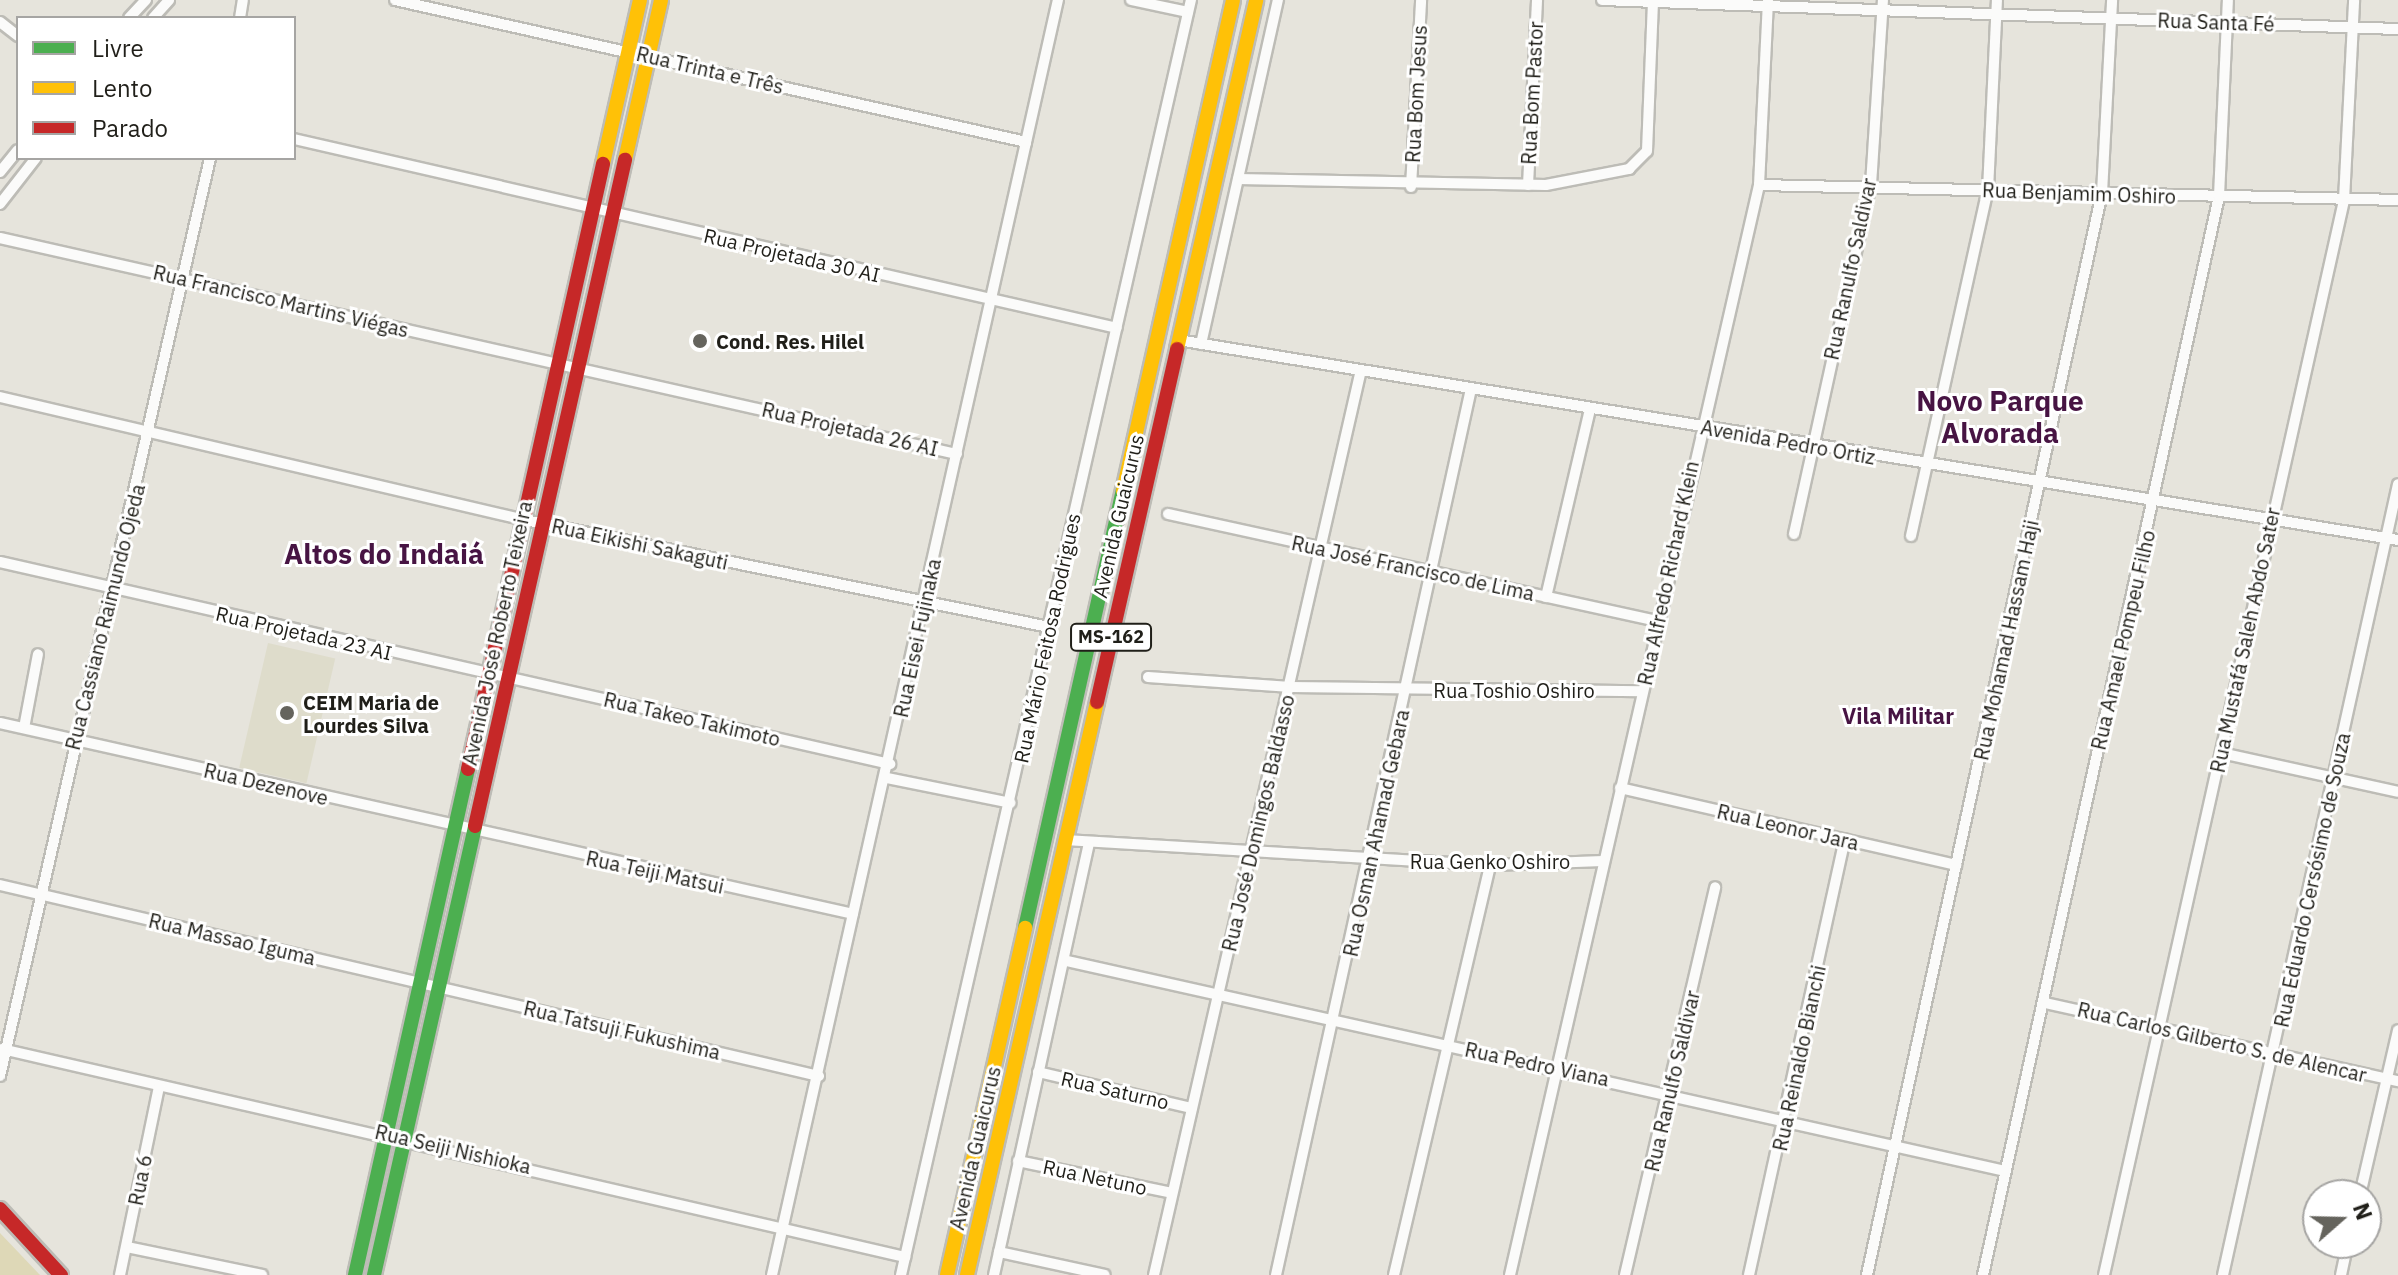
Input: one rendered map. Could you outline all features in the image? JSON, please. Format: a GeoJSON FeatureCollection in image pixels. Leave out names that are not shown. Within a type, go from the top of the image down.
{"type":"FeatureCollection","features":[{"type":"Feature","properties":{"kind":"street"},"geometry":{"type":"LineString","coordinates":[[131,16],[146,0]]}},
{"type":"Feature","properties":{"kind":"street"},"geometry":{"type":"LineString","coordinates":[[155,16],[169,0]]}},
{"type":"Feature","properties":{"kind":"street","name":"Rua Trinta e Três"},"geometry":{"type":"LineString","coordinates":[[395,0],[1026,142]]}},
{"type":"Feature","properties":{"kind":"street","name":"Avenida José Roberto Teixeira"},"geometry":{"type":"LineString","coordinates":[[374,1275],[404,1137],[442,988],[542,523],[596,207],[640,0]]}},
{"type":"Feature","properties":{"kind":"street","name":"Avenida José Roberto Teixeira"},"geometry":{"type":"LineString","coordinates":[[355,1275],[425,985],[525,520],[614,213],[661,0]]}},
{"type":"Feature","properties":{"kind":"street","name":"Rua Eisei Fujinaka"},"geometry":{"type":"LineString","coordinates":[[772,1275],[853,914],[887,778],[988,301],[1058,0]]}},
{"type":"Feature","properties":{"kind":"street"},"geometry":{"type":"LineString","coordinates":[[1131,0],[1188,12]]}},
{"type":"Feature","properties":{"kind":"street","name":"Rua Mário Feitosa Rodrigues"},"geometry":{"type":"LineString","coordinates":[[901,1275],[1011,803],[1191,0]]}},
{"type":"Feature","properties":{"kind":"street","name":"Avenida Guaicurus"},"geometry":{"type":"LineString","coordinates":[[947,1275],[1233,0]]}},
{"type":"Feature","properties":{"kind":"street","name":"Avenida Guaicurus"},"geometry":{"type":"LineString","coordinates":[[967,1275],[1256,0]]}},
{"type":"Feature","properties":{"kind":"street"},"geometry":{"type":"LineString","coordinates":[[1201,344],[1278,0]]}},
{"type":"Feature","properties":{"kind":"street","name":"Rua Bom Jesus"},"geometry":{"type":"LineString","coordinates":[[1411,187],[1421,0]]}},
{"type":"Feature","properties":{"kind":"street","name":"Rua Bom Pastor"},"geometry":{"type":"LineString","coordinates":[[1528,185],[1537,0]]}},
{"type":"Feature","properties":{"kind":"street","name":"Rua Santa Fé"},"geometry":{"type":"LineString","coordinates":[[1602,0],[1997,6],[2111,18],[2398,29]]}},
{"type":"Feature","properties":{"kind":"street","name":"Rua Mohamad Hassam Haji"},"geometry":{"type":"LineString","coordinates":[[1867,1275],[2102,193],[2112,0]]}},
{"type":"Feature","properties":{"kind":"street","name":"Rua Amael Pompeu Filho"},"geometry":{"type":"LineString","coordinates":[[1983,1275],[2158,502],[2219,196],[2228,0]]}},
{"type":"Feature","properties":{"kind":"street","name":"Rua Mustafá Saleh Abdo Sater"},"geometry":{"type":"LineString","coordinates":[[2104,1275],[2344,200],[2354,0]]}},
{"type":"Feature","properties":{"kind":"street"},"geometry":{"type":"LineString","coordinates":[[1238,179],[1411,187],[1528,185],[1629,169],[1647,151],[1653,1]]}},
{"type":"Feature","properties":{"kind":"street","name":"Rua Alfredo Richard Klein"},"geometry":{"type":"LineString","coordinates":[[1557,1069],[1699,427],[1759,185],[1768,3]]}},
{"type":"Feature","properties":{"kind":"street","name":"Rua Ranulfo Saldivar"},"geometry":{"type":"LineString","coordinates":[[1794,534],[1810,446],[1871,185],[1883,4]]}},
{"type":"Feature","properties":{"kind":"street"},"geometry":{"type":"LineString","coordinates":[[1911,536],[1988,190],[1997,6]]}},
{"type":"Feature","properties":{"kind":"street"},"geometry":{"type":"LineString","coordinates":[[0,22],[16,34]]}},
{"type":"Feature","properties":{"kind":"street","name":"Rua Projetada 30 AI"},"geometry":{"type":"LineString","coordinates":[[296,139],[596,207],[988,301],[1117,328]]}},
{"type":"Feature","properties":{"kind":"street"},"geometry":{"type":"LineString","coordinates":[[0,172],[16,152]]}},
{"type":"Feature","properties":{"kind":"street"},"geometry":{"type":"LineString","coordinates":[[0,204],[34,160]]}},
{"type":"Feature","properties":{"kind":"street","name":"Rua Cassiano Raimundo Ojeda"},"geometry":{"type":"LineString","coordinates":[[0,1076],[3,1049],[74,740],[114,589],[210,160]]}},
{"type":"Feature","properties":{"kind":"street","name":"Rua Benjamim Oshiro"},"geometry":{"type":"LineString","coordinates":[[1759,185],[1871,185],[2398,200]]}},
{"type":"Feature","properties":{"kind":"street","name":"Rua Francisco Martins Viégas"},"geometry":{"type":"LineString","coordinates":[[0,238],[567,368],[743,404]]}},
{"type":"Feature","properties":{"kind":"street","name":"Avenida Pedro Ortiz"},"geometry":{"type":"LineString","coordinates":[[1178,340],[2271,522],[2398,540]]}},
{"type":"Feature","properties":{"kind":"street","name":"Rua José Domingos Baldasso"},"geometry":{"type":"LineString","coordinates":[[1154,1275],[1250,851],[1291,687],[1361,370]]}},
{"type":"Feature","properties":{"kind":"street","name":"Rua Osman Ahamad Gebara"},"geometry":{"type":"LineString","coordinates":[[1276,1275],[1371,859],[1471,389]]}},
{"type":"Feature","properties":{"kind":"street","name":"Rua Eikishi Sakaguti"},"geometry":{"type":"LineString","coordinates":[[0,397],[148,435],[525,520],[1049,627]]}},
{"type":"Feature","properties":{"kind":"street","name":"Rua Projetada 26 AI"},"geometry":{"type":"LineString","coordinates":[[743,404],[957,454]]}},
{"type":"Feature","properties":{"kind":"street"},"geometry":{"type":"LineString","coordinates":[[1546,597],[1590,409]]}},
{"type":"Feature","properties":{"kind":"street","name":"Rua Eduardo Cersósimo de Souza"},"geometry":{"type":"LineString","coordinates":[[2223,1275],[2398,484]]}},
{"type":"Feature","properties":{"kind":"street","name":"Rua José Francisco de Lima"},"geometry":{"type":"LineString","coordinates":[[1168,514],[1657,621]]}},
{"type":"Feature","properties":{"kind":"street","name":"Rua Projetada 23 AI"},"geometry":{"type":"LineString","coordinates":[[0,562],[493,676]]}},
{"type":"Feature","properties":{"kind":"street"},"geometry":{"type":"LineString","coordinates":[[24,728],[38,654]]}},
{"type":"Feature","properties":{"kind":"street","name":"Rua Takeo Takimoto"},"geometry":{"type":"LineString","coordinates":[[493,676],[890,764]]}},
{"type":"Feature","properties":{"kind":"street","name":"Rua Toshio Oshiro"},"geometry":{"type":"LineString","coordinates":[[1148,677],[1291,687],[1642,691]]}},
{"type":"Feature","properties":{"kind":"street","name":"Rua Dezenove"},"geometry":{"type":"LineString","coordinates":[[0,723],[458,828]]}},
{"type":"Feature","properties":{"kind":"street"},"geometry":{"type":"LineString","coordinates":[[2221,753],[2398,792]]}},
{"type":"Feature","properties":{"kind":"street"},"geometry":{"type":"LineString","coordinates":[[887,778],[1011,803]]}},
{"type":"Feature","properties":{"kind":"street","name":"Rua Leonor Jara"},"geometry":{"type":"LineString","coordinates":[[1620,788],[1956,865]]}},
{"type":"Feature","properties":{"kind":"street","name":"Rua Teiji Matsui"},"geometry":{"type":"LineString","coordinates":[[458,828],[853,914]]}},
{"type":"Feature","properties":{"kind":"street","name":"Rua Reinaldo Bianchi"},"geometry":{"type":"LineString","coordinates":[[1749,1275],[1787,1119],[1845,839]]}},
{"type":"Feature","properties":{"kind":"street","name":"Rua Genko Oshiro"},"geometry":{"type":"LineString","coordinates":[[1065,840],[1490,865],[1603,861]]}},
{"type":"Feature","properties":{"kind":"street"},"geometry":{"type":"LineString","coordinates":[[994,1275],[1038,1072],[1067,961],[1089,843]]}},
{"type":"Feature","properties":{"kind":"street"},"geometry":{"type":"LineString","coordinates":[[1394,1275],[1490,865]]}},
{"type":"Feature","properties":{"kind":"street","name":"Rua Massao Iguma"},"geometry":{"type":"LineString","coordinates":[[0,885],[425,985]]}},
{"type":"Feature","properties":{"kind":"street","name":"Rua Ranulfo Saldivar"},"geometry":{"type":"LineString","coordinates":[[1625,1275],[1671,1093],[1715,887]]}},
{"type":"Feature","properties":{"kind":"street","name":"Rua Pedro Viana"},"geometry":{"type":"LineString","coordinates":[[1067,961],[1217,999],[1334,1018],[2006,1171]]}},
{"type":"Feature","properties":{"kind":"street","name":"Rua Tatsuji Fukushima"},"geometry":{"type":"LineString","coordinates":[[425,985],[819,1076]]}},
{"type":"Feature","properties":{"kind":"street","name":"Rua Carlos Gilberto S. de Alencar"},"geometry":{"type":"LineString","coordinates":[[2045,1003],[2393,1080]]}},
{"type":"Feature","properties":{"kind":"street"},"geometry":{"type":"LineString","coordinates":[[2365,1179],[2393,1080],[2398,1030]]}},
{"type":"Feature","properties":{"kind":"street","name":"Rua Seiji Nishioka"},"geometry":{"type":"LineString","coordinates":[[3,1049],[159,1086],[387,1133],[905,1257]]}},
{"type":"Feature","properties":{"kind":"street"},"geometry":{"type":"LineString","coordinates":[[1510,1275],[1557,1069]]}},
{"type":"Feature","properties":{"kind":"street","name":"Rua Saturno"},"geometry":{"type":"LineString","coordinates":[[1038,1072],[1192,1108]]}},
{"type":"Feature","properties":{"kind":"street","name":"Rua 6"},"geometry":{"type":"LineString","coordinates":[[120,1275],[159,1086]]}},
{"type":"Feature","properties":{"kind":"street","name":"Rua Netuno"},"geometry":{"type":"LineString","coordinates":[[1018,1161],[1172,1193]]}},
{"type":"Feature","properties":{"kind":"street"},"geometry":{"type":"LineString","coordinates":[[0,1209],[61,1275]]}},
{"type":"Feature","properties":{"kind":"street"},"geometry":{"type":"LineString","coordinates":[[127,1247],[262,1275]]}},
{"type":"Feature","properties":{"kind":"street"},"geometry":{"type":"LineString","coordinates":[[999,1252],[1105,1275]]}},
{"type":"Feature","properties":{"kind":"shaded area","name":"CEIM Maria de Lourdes Silva"},"geometry":{"type":"Polygon","coordinates":[[[268,643],[335,659],[306,783],[239,768],[268,643]]]}},
{"type":"Feature","properties":{"kind":"shaded area"},"geometry":{"type":"Polygon","coordinates":[[[0,1233],[40,1275],[0,1275],[0,1233]]]}},
{"type":"Feature","properties":{"kind":"traffic: fast"},"geometry":{"type":"LineString","coordinates":[[1025,928],[1123,491]]}},
{"type":"Feature","properties":{"kind":"traffic: fast"},"geometry":{"type":"LineString","coordinates":[[355,1275],[468,769]]}},
{"type":"Feature","properties":{"kind":"traffic: fast"},"geometry":{"type":"LineString","coordinates":[[374,1275],[475,826]]}},
{"type":"Feature","properties":{"kind":"traffic: slow"},"geometry":{"type":"LineString","coordinates":[[603,164],[640,0]]}},
{"type":"Feature","properties":{"kind":"traffic: slow"},"geometry":{"type":"LineString","coordinates":[[625,160],[661,0]]}},
{"type":"Feature","properties":{"kind":"traffic: slow"},"geometry":{"type":"LineString","coordinates":[[1123,491],[1233,0]]}},
{"type":"Feature","properties":{"kind":"traffic: slow"},"geometry":{"type":"LineString","coordinates":[[1177,349],[1256,0]]}},
{"type":"Feature","properties":{"kind":"traffic: slow"},"geometry":{"type":"LineString","coordinates":[[967,1275],[1097,702]]}},
{"type":"Feature","properties":{"kind":"traffic: slow"},"geometry":{"type":"LineString","coordinates":[[947,1275],[1025,928]]}},
{"type":"Feature","properties":{"kind":"traffic: jam"},"geometry":{"type":"LineString","coordinates":[[475,826],[625,160]]}},
{"type":"Feature","properties":{"kind":"traffic: jam"},"geometry":{"type":"LineString","coordinates":[[468,769],[603,164]]}},
{"type":"Feature","properties":{"kind":"traffic: jam"},"geometry":{"type":"LineString","coordinates":[[1097,702],[1177,349]]}},
{"type":"Feature","properties":{"kind":"traffic: jam"},"geometry":{"type":"LineString","coordinates":[[0,1209],[61,1275]]}},
{"type":"Feature","properties":{"kind":"place","name":"Cond. Res. Hilel"},"geometry":{"type":"Point","coordinates":[700,341]}},
{"type":"Feature","properties":{"kind":"place","name":"CEIM Maria de Lourdes Silva"},"geometry":{"type":"Point","coordinates":[287,713]}},
{"type":"Feature","properties":{"kind":"district","name":"Novo Parque Alvorada"},"geometry":{"type":"Point","coordinates":[2000,417]}},
{"type":"Feature","properties":{"kind":"district","name":"Altos do Indaiá"},"geometry":{"type":"Point","coordinates":[384,554]}},
{"type":"Feature","properties":{"kind":"district","name":"Vila Militar"},"geometry":{"type":"Point","coordinates":[1898,716]}}]}
